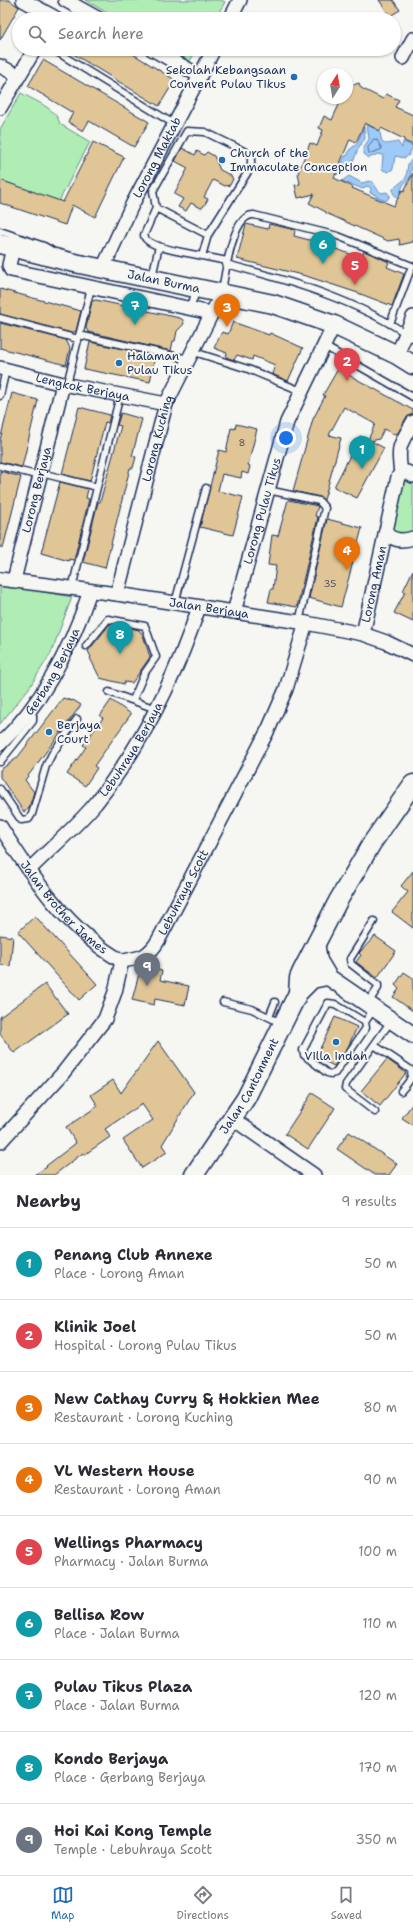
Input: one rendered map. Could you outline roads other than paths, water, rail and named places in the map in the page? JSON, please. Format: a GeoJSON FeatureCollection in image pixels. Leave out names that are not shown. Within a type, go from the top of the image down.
{"type":"FeatureCollection","features":[{"type":"Feature","properties":{"kind":"main road","name":"Jalan Burma"},"geometry":{"type":"LineString","coordinates":[[6,246],[70,262],[273,304],[334,325],[397,355],[413,365]]}},
{"type":"Feature","properties":{"kind":"main road","name":"Jalan Cantonment"},"geometry":{"type":"LineString","coordinates":[[298,993],[299,978],[308,958],[316,948],[338,901],[372,843],[413,784]]}},
{"type":"Feature","properties":{"kind":"main road"},"geometry":{"type":"LineString","coordinates":[[316,948],[318,961],[327,976]]}},
{"type":"Feature","properties":{"kind":"main road","name":"Jalan Cantonment"},"geometry":{"type":"LineString","coordinates":[[194,1175],[246,1098],[276,1021],[298,993],[312,979],[327,976]]}},
{"type":"Feature","properties":{"kind":"street"},"geometry":{"type":"LineString","coordinates":[[24,0],[43,12]]}},
{"type":"Feature","properties":{"kind":"street"},"geometry":{"type":"LineString","coordinates":[[57,12],[65,0],[86,12]]}},
{"type":"Feature","properties":{"kind":"street"},"geometry":{"type":"LineString","coordinates":[[233,12],[239,0]]}},
{"type":"Feature","properties":{"kind":"street"},"geometry":{"type":"LineString","coordinates":[[403,58],[413,39]]}},
{"type":"Feature","properties":{"kind":"street"},"geometry":{"type":"LineString","coordinates":[[0,108],[31,56]]}},
{"type":"Feature","properties":{"kind":"street"},"geometry":{"type":"LineString","coordinates":[[164,56],[200,76]]}},
{"type":"Feature","properties":{"kind":"street","name":"Lorong Maktab"},"geometry":{"type":"LineString","coordinates":[[103,268],[132,205],[210,56]]}},
{"type":"Feature","properties":{"kind":"street"},"geometry":{"type":"LineString","coordinates":[[0,66],[19,76]]}},
{"type":"Feature","properties":{"kind":"street"},"geometry":{"type":"LineString","coordinates":[[6,246],[9,265],[12,270],[211,313]]}},
{"type":"Feature","properties":{"kind":"street","name":"Lorong Kuching"},"geometry":{"type":"LineString","coordinates":[[117,594],[166,404],[189,355],[222,293]]}},
{"type":"Feature","properties":{"kind":"street"},"geometry":{"type":"LineString","coordinates":[[397,355],[410,336],[413,317]]}},
{"type":"Feature","properties":{"kind":"street","name":"Lorong Pulau Tikus"},"geometry":{"type":"LineString","coordinates":[[234,612],[284,429],[334,325]]}},
{"type":"Feature","properties":{"kind":"street","name":"Lengkok Berjaya"},"geometry":{"type":"LineString","coordinates":[[3,369],[65,384],[166,404]]}},
{"type":"Feature","properties":{"kind":"street"},"geometry":{"type":"LineString","coordinates":[[44,379],[53,388],[59,400]]}},
{"type":"Feature","properties":{"kind":"street","name":"Lorong Berjaya"},"geometry":{"type":"LineString","coordinates":[[14,580],[59,400],[65,384]]}},
{"type":"Feature","properties":{"kind":"street"},"geometry":{"type":"LineString","coordinates":[[407,475],[398,453],[400,444],[413,422]]}},
{"type":"Feature","properties":{"kind":"street","name":"Lorong Aman"},"geometry":{"type":"LineString","coordinates":[[362,634],[398,477],[407,475]]}},
{"type":"Feature","properties":{"kind":"street","name":"Lorong Aman"},"geometry":{"type":"LineString","coordinates":[[385,534],[394,539],[404,541],[413,538]]}},
{"type":"Feature","properties":{"kind":"street","name":"Jalan Berjaya"},"geometry":{"type":"LineString","coordinates":[[0,579],[117,594],[362,634],[386,642],[413,655]]}},
{"type":"Feature","properties":{"kind":"street","name":"Gerbang Berjaya"},"geometry":{"type":"LineString","coordinates":[[0,744],[31,710],[54,676],[80,622],[90,591]]}},
{"type":"Feature","properties":{"kind":"street","name":"Lebuhraya Berjaya"},"geometry":{"type":"LineString","coordinates":[[29,870],[95,804],[125,761],[156,709],[189,637],[199,607]]}},
{"type":"Feature","properties":{"kind":"street","name":"Lebuhraya Scott"},"geometry":{"type":"LineString","coordinates":[[122,961],[138,958],[152,950],[159,939],[269,728],[286,689],[302,623]]}},
{"type":"Feature","properties":{"kind":"street","name":"Jalan Brother James"},"geometry":{"type":"LineString","coordinates":[[2,833],[55,905],[108,954],[122,961]]}},
{"type":"Feature","properties":{"kind":"street"},"geometry":{"type":"LineString","coordinates":[[0,1142],[63,1074],[105,1018],[115,992],[122,961]]}},
{"type":"Feature","properties":{"kind":"street"},"geometry":{"type":"LineString","coordinates":[[327,976],[413,1035]]}},
{"type":"Feature","properties":{"kind":"street"},"geometry":{"type":"LineString","coordinates":[[233,1119],[314,1175]]}},
{"type":"Feature","properties":{"kind":"lane"},"geometry":{"type":"LineString","coordinates":[[63,56],[184,134]]}},
{"type":"Feature","properties":{"kind":"lane"},"geometry":{"type":"LineString","coordinates":[[202,256],[208,235],[251,167],[252,162],[251,156],[246,152],[205,132],[187,131],[153,191],[156,208],[144,235],[144,239],[148,243],[202,256],[295,282],[345,302],[390,324],[410,336]]}},
{"type":"Feature","properties":{"kind":"lane"},"geometry":{"type":"LineString","coordinates":[[156,208],[208,235]]}},
{"type":"Feature","properties":{"kind":"lane"},"geometry":{"type":"LineString","coordinates":[[222,293],[233,238],[245,218],[250,215],[338,236],[413,266],[390,324]]}},
{"type":"Feature","properties":{"kind":"lane"},"geometry":{"type":"LineString","coordinates":[[0,231],[44,246],[70,262]]}},
{"type":"Feature","properties":{"kind":"lane"},"geometry":{"type":"LineString","coordinates":[[151,278],[159,246]]}},
{"type":"Feature","properties":{"kind":"lane"},"geometry":{"type":"LineString","coordinates":[[188,308],[194,298],[192,287]]}},
{"type":"Feature","properties":{"kind":"lane"},"geometry":{"type":"LineString","coordinates":[[65,384],[79,337],[91,288]]}},
{"type":"Feature","properties":{"kind":"lane"},"geometry":{"type":"LineString","coordinates":[[0,318],[79,337],[189,355],[248,369],[301,391]]}},
{"type":"Feature","properties":{"kind":"lane"},"geometry":{"type":"LineString","coordinates":[[324,346],[413,397]]}},
{"type":"Feature","properties":{"kind":"lane"},"geometry":{"type":"LineString","coordinates":[[0,396],[3,369]]}},
{"type":"Feature","properties":{"kind":"lane"},"geometry":{"type":"LineString","coordinates":[[72,588],[120,395]]}},
{"type":"Feature","properties":{"kind":"lane"},"geometry":{"type":"LineString","coordinates":[[0,466],[97,487]]}},
{"type":"Feature","properties":{"kind":"lane"},"geometry":{"type":"LineString","coordinates":[[175,603],[206,488]]}},
{"type":"Feature","properties":{"kind":"lane"},"geometry":{"type":"LineString","coordinates":[[268,490],[319,501],[325,508],[302,623]]}},
{"type":"Feature","properties":{"kind":"lane"},"geometry":{"type":"LineString","coordinates":[[86,646],[108,619],[145,626],[156,658],[144,674],[133,700]]}},
{"type":"Feature","properties":{"kind":"lane"},"geometry":{"type":"LineString","coordinates":[[109,692],[156,709]]}},
{"type":"Feature","properties":{"kind":"lane"},"geometry":{"type":"LineString","coordinates":[[0,762],[33,721],[34,716],[31,710]]}},
{"type":"Feature","properties":{"kind":"lane"},"geometry":{"type":"LineString","coordinates":[[0,789],[21,820],[29,819],[32,814],[46,766],[52,754],[77,719]]}},
{"type":"Feature","properties":{"kind":"lane"},"geometry":{"type":"LineString","coordinates":[[365,1022],[335,1004],[328,1003],[304,1050],[304,1055],[327,1073],[335,1073],[366,1028],[365,1022],[372,1006],[378,985],[351,964],[350,960],[374,921]]}},
{"type":"Feature","properties":{"kind":"lane"},"geometry":{"type":"LineString","coordinates":[[223,1002],[252,1009],[276,1021],[275,1002]]}},
{"type":"Feature","properties":{"kind":"lane"},"geometry":{"type":"LineString","coordinates":[[375,1112],[345,1089],[346,1084],[392,1020]]}},
{"type":"Feature","properties":{"kind":"lane"},"geometry":{"type":"LineString","coordinates":[[374,1045],[411,1070],[413,1075],[401,1091]]}},
{"type":"Feature","properties":{"kind":"water"},"geometry":{"type":"Polygon","coordinates":[[[367,125],[380,131],[384,144],[398,142],[402,148],[403,142],[413,146],[409,155],[405,158],[395,156],[393,169],[388,172],[383,170],[383,155],[378,154],[369,158],[364,154],[364,147],[369,139],[367,125]]]}},
{"type":"Feature","properties":{"kind":"water"},"geometry":{"type":"Polygon","coordinates":[[[364,127],[365,139],[360,145],[352,163],[344,171],[336,175],[345,156],[348,155],[349,150],[357,144],[364,127]]]}},
{"type":"Feature","properties":{"kind":"water"},"geometry":{"type":"Polygon","coordinates":[[[413,158],[410,178],[403,185],[398,199],[393,193],[393,189],[406,178],[408,164],[413,158]]]}},
{"type":"Feature","properties":{"kind":"water"},"geometry":{"type":"Polygon","coordinates":[[[349,176],[362,183],[369,181],[373,182],[380,192],[387,192],[390,196],[386,201],[370,193],[370,187],[366,186],[363,189],[342,181],[349,176]]]}},
{"type":"Feature","properties":{"kind":"place","name":"Sekolah Kebangsaan Convent Pulau Tikus"},"geometry":{"type":"Point","coordinates":[294,77]}},
{"type":"Feature","properties":{"kind":"place","name":"Church of the Immaculate Conception"},"geometry":{"type":"Point","coordinates":[222,160]}},
{"type":"Feature","properties":{"kind":"place","name":"Bellisa Row"},"geometry":{"type":"Point","coordinates":[323,264]}},
{"type":"Feature","properties":{"kind":"place","name":"Wellings Pharmacy"},"geometry":{"type":"Point","coordinates":[355,285]}},
{"type":"Feature","properties":{"kind":"place","name":"Pulau Tikus Plaza"},"geometry":{"type":"Point","coordinates":[135,325]}},
{"type":"Feature","properties":{"kind":"place","name":"New Cathay Curry & Hokkien Mee"},"geometry":{"type":"Point","coordinates":[227,327]}},
{"type":"Feature","properties":{"kind":"place","name":"Halaman Pulau Tikus"},"geometry":{"type":"Point","coordinates":[119,363]}},
{"type":"Feature","properties":{"kind":"place","name":"Klinik Joel"},"geometry":{"type":"Point","coordinates":[347,381]}},
{"type":"Feature","properties":{"kind":"place","name":"Penang Club Annexe"},"geometry":{"type":"Point","coordinates":[362,469]}},
{"type":"Feature","properties":{"kind":"place","name":"VL Western House"},"geometry":{"type":"Point","coordinates":[347,570]}},
{"type":"Feature","properties":{"kind":"place","name":"Kondo Berjaya"},"geometry":{"type":"Point","coordinates":[120,654]}},
{"type":"Feature","properties":{"kind":"place","name":"Berjaya Court"},"geometry":{"type":"Point","coordinates":[49,732]}},
{"type":"Feature","properties":{"kind":"place","name":"Hoi Kai Kong Temple"},"geometry":{"type":"Point","coordinates":[147,986]}},
{"type":"Feature","properties":{"kind":"place","name":"Villa indah"},"geometry":{"type":"Point","coordinates":[336,1042]}}]}
